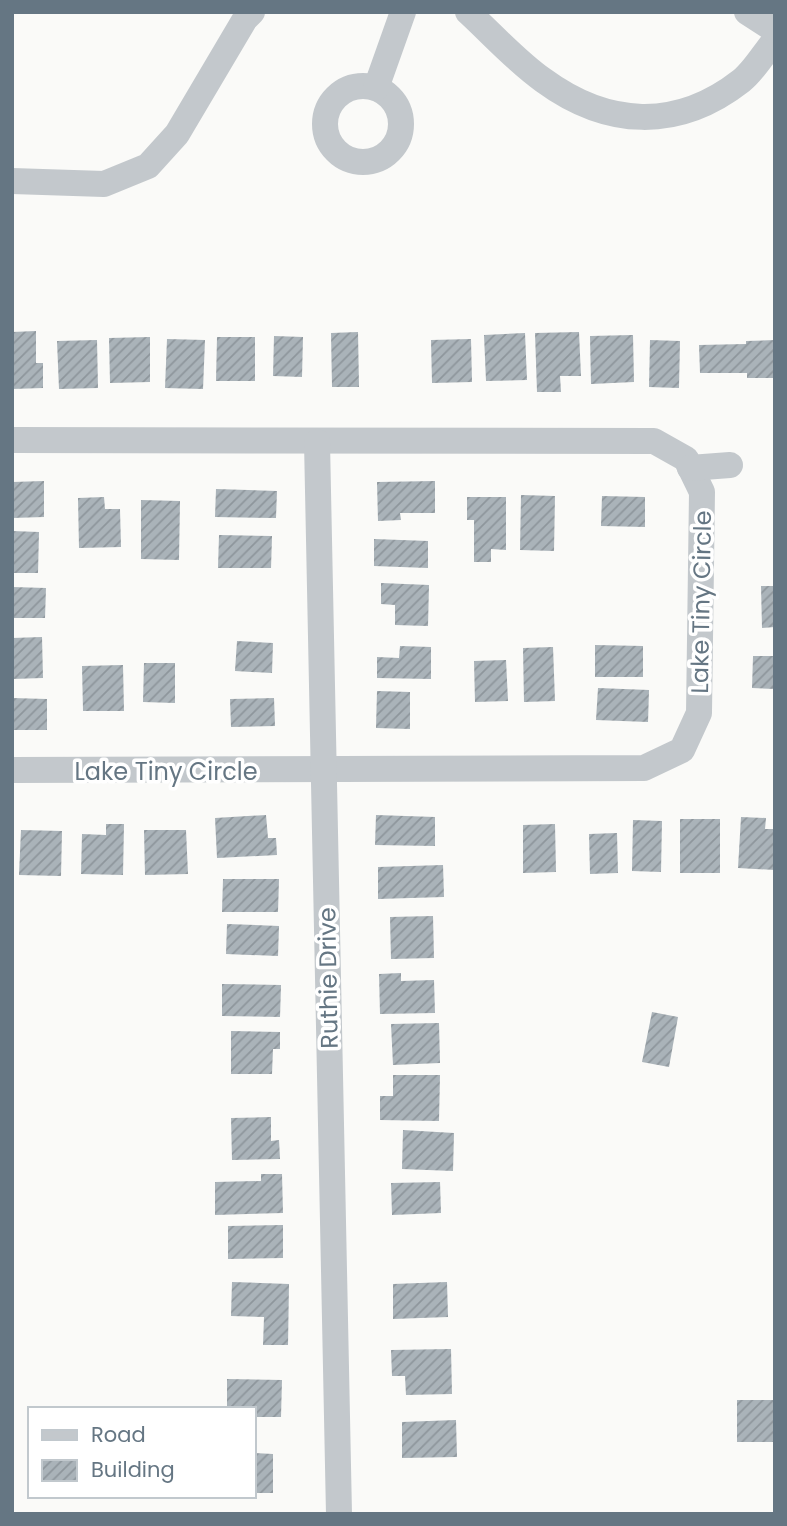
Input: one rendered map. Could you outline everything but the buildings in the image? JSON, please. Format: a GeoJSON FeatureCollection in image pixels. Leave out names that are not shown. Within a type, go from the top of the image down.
{"type":"FeatureCollection","features":[{"type":"Feature","properties":{"kind":"street"},"geometry":{"type":"LineString","coordinates":[[12,181],[104,184],[148,166],[177,134],[245,19],[252,12]]}},
{"type":"Feature","properties":{"kind":"street"},"geometry":{"type":"LineString","coordinates":[[376,88],[403,12]]}},
{"type":"Feature","properties":{"kind":"street"},"geometry":{"type":"LineString","coordinates":[[468,12],[543,80],[590,107],[645,119],[698,107],[742,80],[775,40]]}},
{"type":"Feature","properties":{"kind":"street"},"geometry":{"type":"LineString","coordinates":[[747,12],[775,30]]}},
{"type":"Feature","properties":{"kind":"street"},"geometry":{"type":"LineString","coordinates":[[12,440],[654,441],[686,459],[690,468],[730,465]]}},
{"type":"Feature","properties":{"kind":"street","name":"Ruthie Drive"},"geometry":{"type":"LineString","coordinates":[[317,442],[339,1514]]}},
{"type":"Feature","properties":{"kind":"street","name":"Lake Tiny Circle"},"geometry":{"type":"LineString","coordinates":[[12,770],[644,768],[682,750],[699,713],[702,492],[690,468]]}}]}
